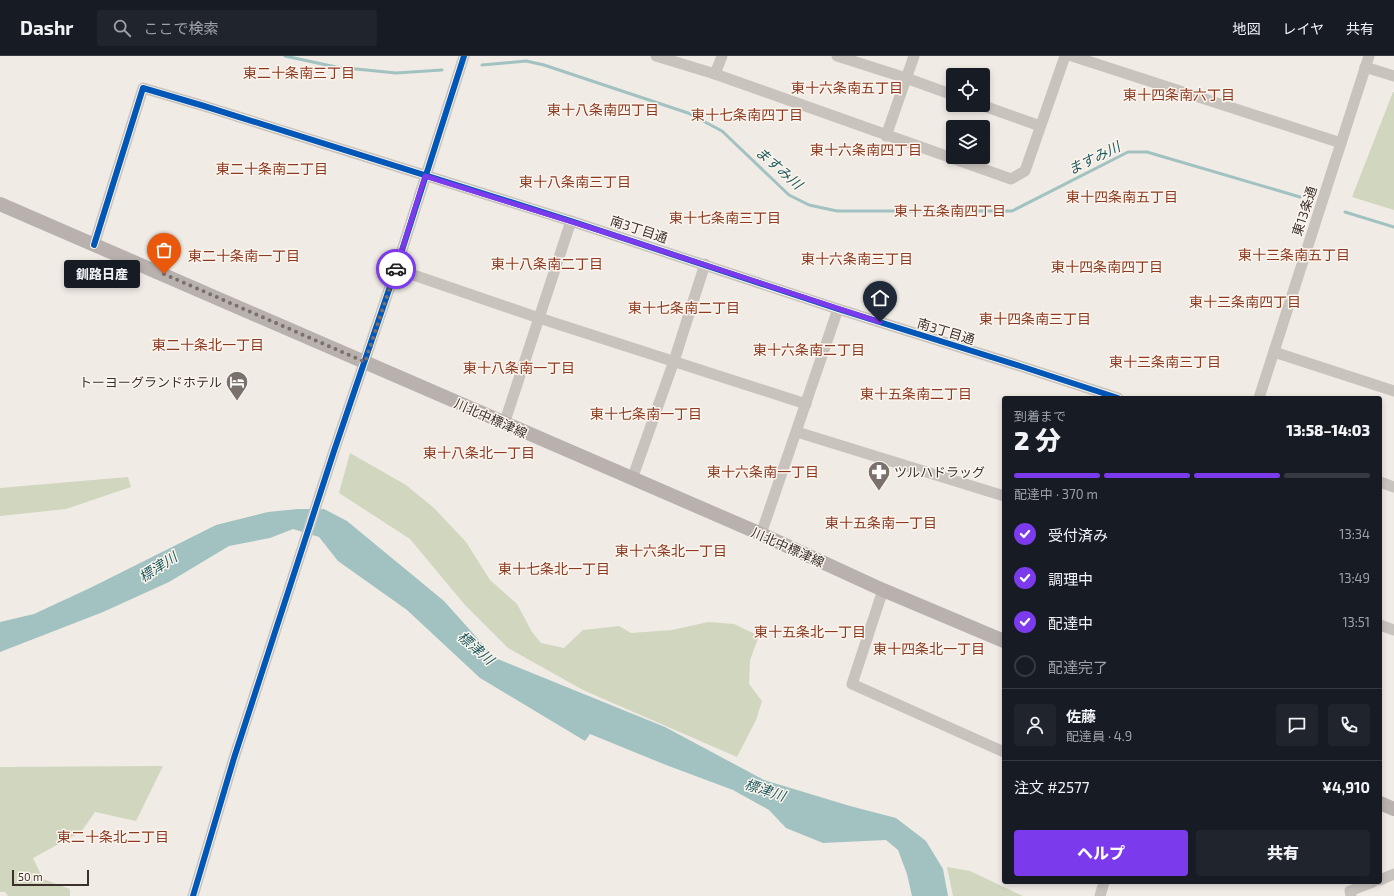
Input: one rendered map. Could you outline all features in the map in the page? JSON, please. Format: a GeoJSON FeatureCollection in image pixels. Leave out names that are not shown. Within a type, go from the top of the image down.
{"type":"FeatureCollection","features":[{"type":"Feature","properties":{"kind":"main road","name":"川北中標津線"},"geometry":{"type":"LineString","coordinates":[[0,204],[137,262],[504,424],[761,534],[883,590],[1002,640]]}},
{"type":"Feature","properties":{"kind":"main road"},"geometry":{"type":"LineString","coordinates":[[1382,804],[1394,809]]}},
{"type":"Feature","properties":{"kind":"street"},"geometry":{"type":"LineString","coordinates":[[193,896],[234,758],[396,268],[464,56]]}},
{"type":"Feature","properties":{"kind":"street"},"geometry":{"type":"LineString","coordinates":[[656,56],[715,74],[886,136],[1011,179],[1026,171],[1065,56]]}},
{"type":"Feature","properties":{"kind":"street"},"geometry":{"type":"LineString","coordinates":[[715,74],[722,56]]}},
{"type":"Feature","properties":{"kind":"street"},"geometry":{"type":"LineString","coordinates":[[837,56],[946,92]]}},
{"type":"Feature","properties":{"kind":"street"},"geometry":{"type":"LineString","coordinates":[[886,136],[914,56]]}},
{"type":"Feature","properties":{"kind":"street"},"geometry":{"type":"LineString","coordinates":[[1072,56],[1341,143]]}},
{"type":"Feature","properties":{"kind":"street","name":"東13条通"},"geometry":{"type":"LineString","coordinates":[[1260,396],[1369,56]]}},
{"type":"Feature","properties":{"kind":"street"},"geometry":{"type":"LineString","coordinates":[[1365,67],[1394,76]]}},
{"type":"Feature","properties":{"kind":"street","name":"南3丁目通"},"geometry":{"type":"LineString","coordinates":[[94,245],[142,88],[204,106],[705,264],[838,309],[1112,396]]}},
{"type":"Feature","properties":{"kind":"street"},"geometry":{"type":"LineString","coordinates":[[990,108],[1040,126]]}},
{"type":"Feature","properties":{"kind":"street"},"geometry":{"type":"LineString","coordinates":[[504,424],[571,222]]}},
{"type":"Feature","properties":{"kind":"street"},"geometry":{"type":"LineString","coordinates":[[632,478],[674,361],[705,264]]}},
{"type":"Feature","properties":{"kind":"street"},"geometry":{"type":"LineString","coordinates":[[396,268],[539,318],[806,404]]}},
{"type":"Feature","properties":{"kind":"street"},"geometry":{"type":"LineString","coordinates":[[761,534],[838,309]]}},
{"type":"Feature","properties":{"kind":"street"},"geometry":{"type":"LineString","coordinates":[[1274,352],[1394,390]]}},
{"type":"Feature","properties":{"kind":"street"},"geometry":{"type":"LineString","coordinates":[[796,432],[1002,495]]}},
{"type":"Feature","properties":{"kind":"street"},"geometry":{"type":"LineString","coordinates":[[1382,483],[1394,487]]}},
{"type":"Feature","properties":{"kind":"street"},"geometry":{"type":"LineString","coordinates":[[883,590],[852,684],[1002,751]]}},
{"type":"Feature","properties":{"kind":"street"},"geometry":{"type":"LineString","coordinates":[[1382,626],[1394,630]]}},
{"type":"Feature","properties":{"kind":"street"},"geometry":{"type":"LineString","coordinates":[[1382,879],[1394,874]]}},
{"type":"Feature","properties":{"kind":"street"},"geometry":{"type":"LineString","coordinates":[[1100,896],[1103,884]]}},
{"type":"Feature","properties":{"kind":"street"},"geometry":{"type":"LineString","coordinates":[[1351,896],[1350,891],[1369,884]]}},
{"type":"Feature","properties":{"kind":"green space"},"geometry":{"type":"Polygon","coordinates":[[[1394,92],[1394,210],[1352,197],[1394,92]]]}},
{"type":"Feature","properties":{"kind":"green space"},"geometry":{"type":"Polygon","coordinates":[[[350,453],[406,485],[434,508],[466,542],[490,580],[517,604],[532,632],[541,643],[564,648],[583,630],[619,626],[631,633],[672,630],[708,622],[734,624],[759,636],[750,660],[749,684],[762,701],[756,720],[737,757],[583,690],[508,648],[465,605],[410,539],[339,493],[350,453]]]}},
{"type":"Feature","properties":{"kind":"green space"},"geometry":{"type":"Polygon","coordinates":[[[128,477],[131,487],[66,509],[0,516],[0,488],[128,477]]]}},
{"type":"Feature","properties":{"kind":"green space"},"geometry":{"type":"Polygon","coordinates":[[[163,766],[136,821],[95,812],[81,832],[33,858],[43,879],[70,889],[70,896],[8,896],[5,892],[0,892],[0,767],[163,766]]]}},
{"type":"Feature","properties":{"kind":"green space"},"geometry":{"type":"Polygon","coordinates":[[[947,867],[970,871],[1023,896],[953,896],[947,867]]]}},
{"type":"Feature","properties":{"kind":"water","name":"標津川"},"geometry":{"type":"Polygon","coordinates":[[[298,509],[324,509],[347,521],[444,601],[495,658],[665,727],[764,780],[896,818],[926,841],[943,869],[948,896],[912,896],[907,874],[898,850],[886,840],[823,843],[786,828],[769,810],[733,790],[590,734],[585,741],[480,678],[407,610],[338,561],[319,537],[293,529],[270,538],[229,546],[169,582],[103,612],[0,652],[0,622],[34,614],[90,588],[216,525],[268,512],[298,509]]]}},
{"type":"Feature","properties":{"kind":"waterway","name":"ますみ川"},"geometry":{"type":"LineString","coordinates":[[285,56],[336,67],[396,73],[442,70]]}},
{"type":"Feature","properties":{"kind":"waterway","name":"ますみ川"},"geometry":{"type":"LineString","coordinates":[[482,65],[526,61],[544,65],[688,113],[722,131],[789,195],[809,205],[837,211],[1012,211],[1128,152],[1147,152],[1300,197]]}},
{"type":"Feature","properties":{"kind":"waterway","name":"ますみ川"},"geometry":{"type":"LineString","coordinates":[[1345,212],[1394,227]]}},
{"type":"Feature","properties":{"kind":"cycle path"},"geometry":{"type":"LineString","coordinates":[[193,896],[234,758],[334,451],[396,269],[464,56]]}},
{"type":"Feature","properties":{"kind":"cycle path"},"geometry":{"type":"LineString","coordinates":[[94,245],[143,88],[571,221],[838,309],[1112,396]]}},
{"type":"Feature","properties":{"kind":"way so far"},"geometry":{"type":"LineString","coordinates":[[164,274],[365,362],[396,269]]}},
{"type":"Feature","properties":{"kind":"place","name":"釧路日産"},"geometry":{"type":"Point","coordinates":[164,274]}},
{"type":"Feature","properties":{"kind":"place","name":"トーヨーグランドホテル"},"geometry":{"type":"Point","coordinates":[237,402]}},
{"type":"Feature","properties":{"kind":"place","name":"ツルハドラッグ"},"geometry":{"type":"Point","coordinates":[879,492]}},
{"type":"Feature","properties":{"kind":"district","name":"東二十条南三丁目"},"geometry":{"type":"Point","coordinates":[299,73]}},
{"type":"Feature","properties":{"kind":"district","name":"東十六条南五丁目"},"geometry":{"type":"Point","coordinates":[847,88]}},
{"type":"Feature","properties":{"kind":"district","name":"東十四条南六丁目"},"geometry":{"type":"Point","coordinates":[1179,95]}},
{"type":"Feature","properties":{"kind":"district","name":"東十八条南四丁目"},"geometry":{"type":"Point","coordinates":[603,110]}},
{"type":"Feature","properties":{"kind":"district","name":"東十七条南四丁目"},"geometry":{"type":"Point","coordinates":[747,115]}},
{"type":"Feature","properties":{"kind":"district","name":"東十六条南四丁目"},"geometry":{"type":"Point","coordinates":[866,150]}},
{"type":"Feature","properties":{"kind":"district","name":"東二十条南二丁目"},"geometry":{"type":"Point","coordinates":[272,169]}},
{"type":"Feature","properties":{"kind":"district","name":"東十八条南三丁目"},"geometry":{"type":"Point","coordinates":[575,182]}},
{"type":"Feature","properties":{"kind":"district","name":"東十四条南五丁目"},"geometry":{"type":"Point","coordinates":[1122,197]}},
{"type":"Feature","properties":{"kind":"district","name":"東十五条南四丁目"},"geometry":{"type":"Point","coordinates":[950,211]}},
{"type":"Feature","properties":{"kind":"district","name":"東十七条南三丁目"},"geometry":{"type":"Point","coordinates":[725,218]}},
{"type":"Feature","properties":{"kind":"district","name":"東十三条南五丁目"},"geometry":{"type":"Point","coordinates":[1294,255]}},
{"type":"Feature","properties":{"kind":"district","name":"東二十条南一丁目"},"geometry":{"type":"Point","coordinates":[244,256]}},
{"type":"Feature","properties":{"kind":"district","name":"東十六条南三丁目"},"geometry":{"type":"Point","coordinates":[857,259]}},
{"type":"Feature","properties":{"kind":"district","name":"東十八条南二丁目"},"geometry":{"type":"Point","coordinates":[547,264]}},
{"type":"Feature","properties":{"kind":"district","name":"東十四条南四丁目"},"geometry":{"type":"Point","coordinates":[1107,267]}},
{"type":"Feature","properties":{"kind":"district","name":"東十三条南四丁目"},"geometry":{"type":"Point","coordinates":[1245,302]}},
{"type":"Feature","properties":{"kind":"district","name":"東十七条南二丁目"},"geometry":{"type":"Point","coordinates":[684,308]}},
{"type":"Feature","properties":{"kind":"district","name":"東十四条南三丁目"},"geometry":{"type":"Point","coordinates":[1035,319]}},
{"type":"Feature","properties":{"kind":"district","name":"東二十条北一丁目"},"geometry":{"type":"Point","coordinates":[208,345]}},
{"type":"Feature","properties":{"kind":"district","name":"東十六条南二丁目"},"geometry":{"type":"Point","coordinates":[809,350]}},
{"type":"Feature","properties":{"kind":"district","name":"東十三条南三丁目"},"geometry":{"type":"Point","coordinates":[1165,362]}},
{"type":"Feature","properties":{"kind":"district","name":"東十八条南一丁目"},"geometry":{"type":"Point","coordinates":[519,368]}},
{"type":"Feature","properties":{"kind":"district","name":"東十五条南二丁目"},"geometry":{"type":"Point","coordinates":[916,394]}},
{"type":"Feature","properties":{"kind":"district","name":"東十七条南一丁目"},"geometry":{"type":"Point","coordinates":[646,414]}},
{"type":"Feature","properties":{"kind":"district","name":"東十八条北一丁目"},"geometry":{"type":"Point","coordinates":[479,453]}},
{"type":"Feature","properties":{"kind":"district","name":"東十六条南一丁目"},"geometry":{"type":"Point","coordinates":[763,472]}},
{"type":"Feature","properties":{"kind":"district","name":"東十五条南一丁目"},"geometry":{"type":"Point","coordinates":[881,523]}},
{"type":"Feature","properties":{"kind":"district","name":"東十六条北一丁目"},"geometry":{"type":"Point","coordinates":[671,551]}},
{"type":"Feature","properties":{"kind":"district","name":"東十七条北一丁目"},"geometry":{"type":"Point","coordinates":[554,569]}},
{"type":"Feature","properties":{"kind":"district","name":"東十五条北一丁目"},"geometry":{"type":"Point","coordinates":[810,632]}},
{"type":"Feature","properties":{"kind":"district","name":"東十四条北一丁目"},"geometry":{"type":"Point","coordinates":[929,649]}},
{"type":"Feature","properties":{"kind":"district","name":"東二十条北二丁目"},"geometry":{"type":"Point","coordinates":[113,837]}},
{"type":"Feature","properties":{"kind":"route"},"geometry":{"type":"LineString","coordinates":[[396,269],[425,176],[705,264],[880,322]]}}]}
